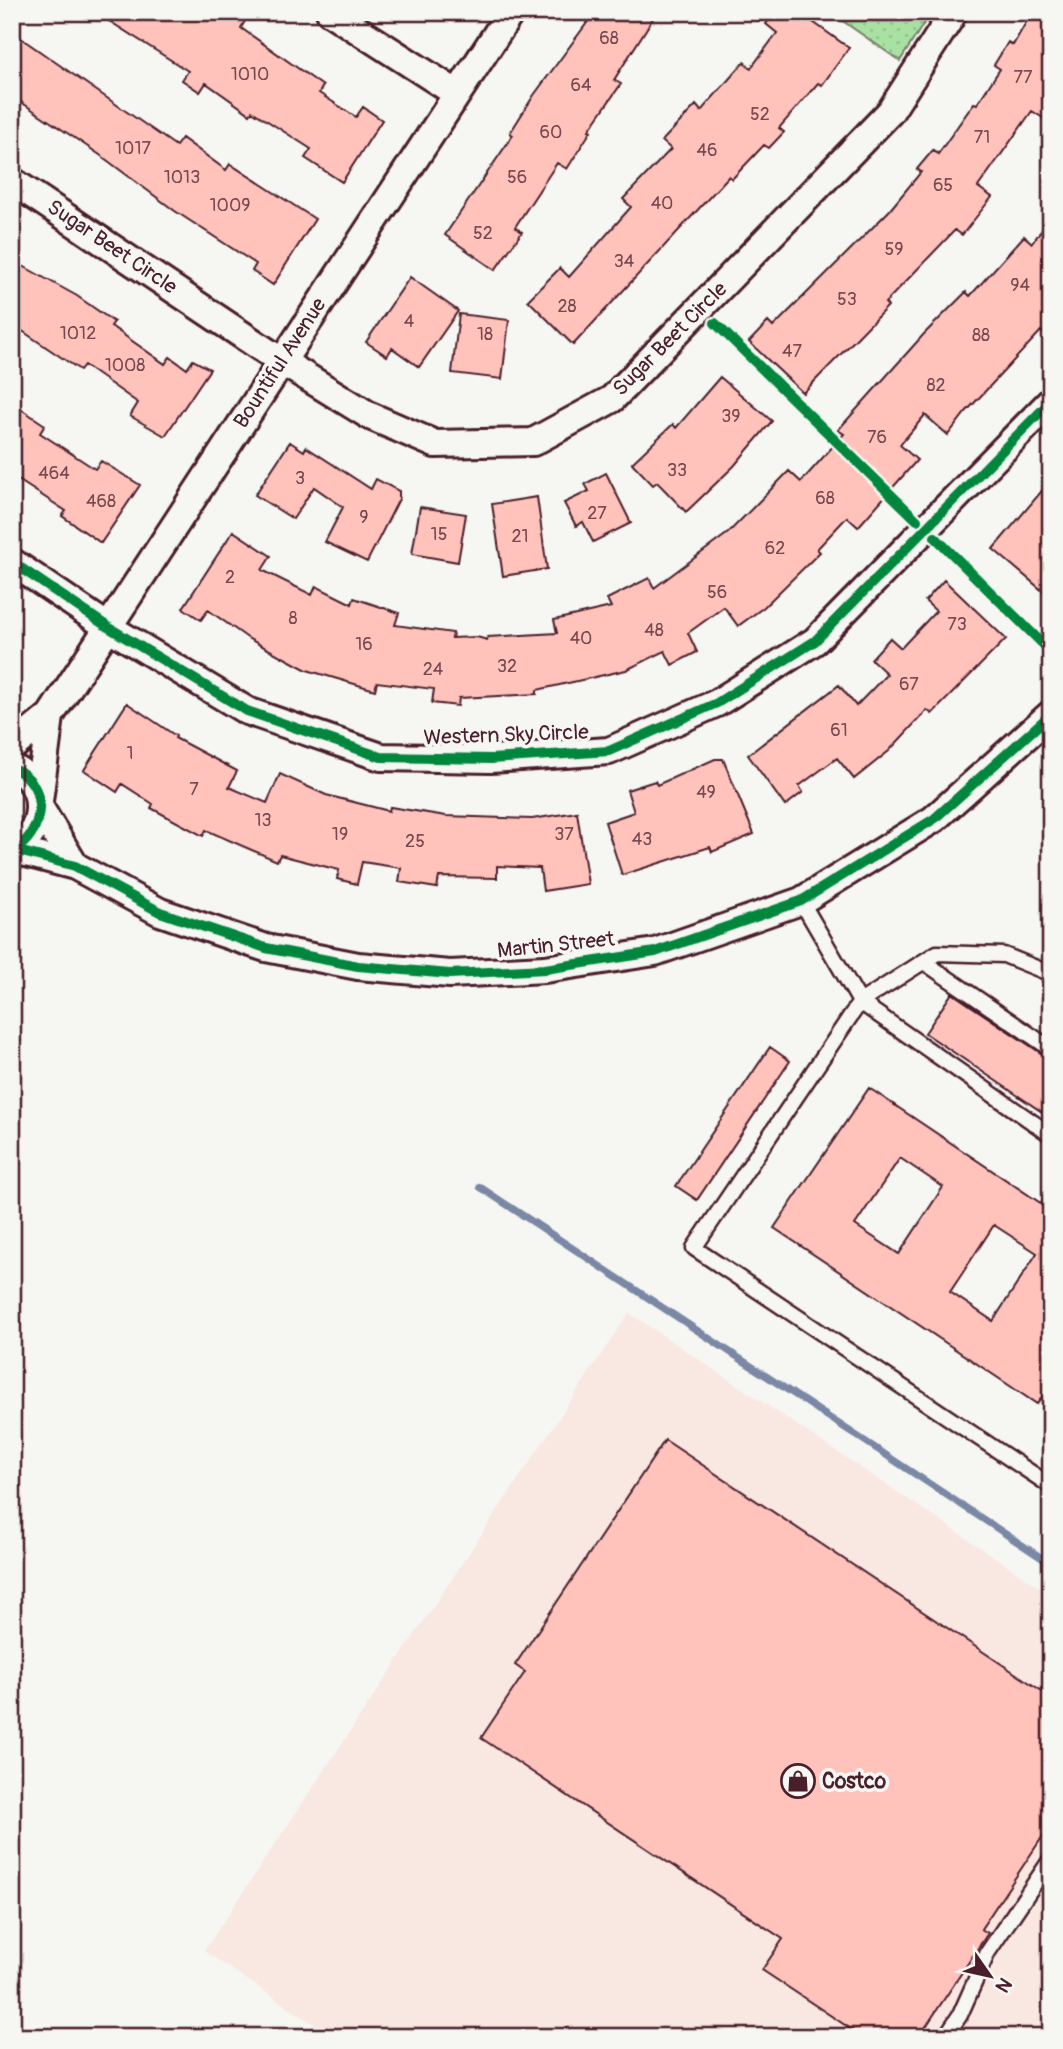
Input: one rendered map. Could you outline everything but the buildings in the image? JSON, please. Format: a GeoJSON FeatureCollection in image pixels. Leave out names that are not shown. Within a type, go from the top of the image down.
{"type":"FeatureCollection","features":[{"type":"Feature","properties":{"kind":"street"},"geometry":{"type":"LineString","coordinates":[[330,12],[456,93]]}},
{"type":"Feature","properties":{"kind":"street","name":"Bountiful Avenue"},"geometry":{"type":"LineString","coordinates":[[12,747],[50,716],[511,12]]}},
{"type":"Feature","properties":{"kind":"street","name":"Sugar Beet Circle"},"geometry":{"type":"LineString","coordinates":[[12,181],[281,361],[370,416],[435,444],[533,442],[612,399],[651,360],[890,112],[954,12]]}},
{"type":"Feature","properties":{"kind":"street","name":"Western Sky Circle"},"geometry":{"type":"LineString","coordinates":[[12,562],[108,627],[247,711],[381,757],[491,760],[609,751],[718,703],[815,641],[1051,401]]}},
{"type":"Feature","properties":{"kind":"street","name":"Martin Street"},"geometry":{"type":"LineString","coordinates":[[14,851],[75,866],[160,912],[267,947],[358,966],[450,974],[545,970],[655,952],[801,901],[934,819],[1051,714]]}},
{"type":"Feature","properties":{"kind":"street","name":"Bountiful Avenue"},"geometry":{"type":"LineString","coordinates":[[14,851],[29,840],[38,825],[50,716]]}},
{"type":"Feature","properties":{"kind":"street"},"geometry":{"type":"LineString","coordinates":[[12,768],[32,783],[40,805],[75,866]]}},
{"type":"Feature","properties":{"kind":"lane"},"geometry":{"type":"LineString","coordinates":[[801,901],[860,1002],[1051,1135]]}},
{"type":"Feature","properties":{"kind":"lane"},"geometry":{"type":"LineString","coordinates":[[1051,974],[1004,955],[937,953],[860,1002],[694,1248],[1051,1486]]}},
{"type":"Feature","properties":{"kind":"lane"},"geometry":{"type":"LineString","coordinates":[[924,962],[1051,1049]]}},
{"type":"Feature","properties":{"kind":"lane"},"geometry":{"type":"LineString","coordinates":[[945,2037],[960,2015],[988,1952],[1051,1858]]}},
{"type":"Feature","properties":{"kind":"shaded area"},"geometry":{"type":"Polygon","coordinates":[[[629,1313],[1051,1595],[1051,2037],[333,2037],[204,1951],[629,1313]]]}},
{"type":"Feature","properties":{"kind":"green space"},"geometry":{"type":"Polygon","coordinates":[[[830,12],[931,12],[900,61],[830,12]]]}},
{"type":"Feature","properties":{"kind":"waterway"},"geometry":{"type":"LineString","coordinates":[[480,1187],[1051,1564]]}},
{"type":"Feature","properties":{"kind":"cycle path"},"geometry":{"type":"LineString","coordinates":[[715,323],[917,520]]}},
{"type":"Feature","properties":{"kind":"cycle path"},"geometry":{"type":"LineString","coordinates":[[12,562],[108,627],[247,711],[381,757],[491,759],[609,751],[717,703],[815,641],[1051,401]]}},
{"type":"Feature","properties":{"kind":"cycle path"},"geometry":{"type":"LineString","coordinates":[[935,537],[1051,652]]}},
{"type":"Feature","properties":{"kind":"cycle path"},"geometry":{"type":"LineString","coordinates":[[15,850],[75,866],[160,912],[266,948],[358,966],[450,974],[545,969],[655,952],[801,901],[934,819],[1051,714]]}},
{"type":"Feature","properties":{"kind":"cycle path"},"geometry":{"type":"LineString","coordinates":[[12,768],[25,775],[33,785],[38,796],[39,809],[31,833],[12,851]]}},
{"type":"Feature","properties":{"kind":"place","name":"Costco"},"geometry":{"type":"Point","coordinates":[798,1781]}}]}
